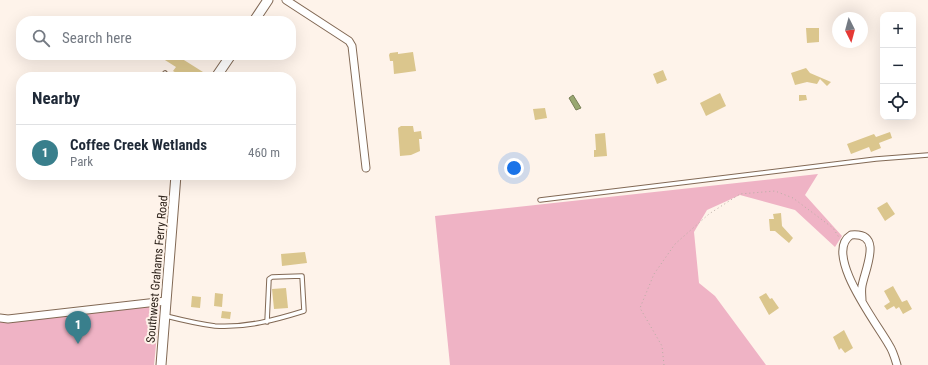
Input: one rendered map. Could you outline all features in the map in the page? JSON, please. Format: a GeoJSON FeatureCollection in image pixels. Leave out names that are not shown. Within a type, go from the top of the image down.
{"type":"FeatureCollection","features":[{"type":"Feature","properties":{"kind":"main road"},"geometry":{"type":"LineString","coordinates":[[257,16],[268,0]]}},
{"type":"Feature","properties":{"kind":"main road"},"geometry":{"type":"LineString","coordinates":[[219,72],[228,60]]}},
{"type":"Feature","properties":{"kind":"main road","name":"Southwest Grahams Ferry Road"},"geometry":{"type":"LineString","coordinates":[[161,365],[176,180]]}},
{"type":"Feature","properties":{"kind":"street"},"geometry":{"type":"LineString","coordinates":[[286,0],[349,41],[352,46],[366,168]]}},
{"type":"Feature","properties":{"kind":"street"},"geometry":{"type":"LineString","coordinates":[[862,302],[862,286],[870,253],[866,238],[855,235],[847,238],[843,244],[843,259],[854,289],[862,302],[890,347],[898,365]]}},
{"type":"Feature","properties":{"kind":"street"},"geometry":{"type":"LineString","coordinates":[[0,318],[8,320],[166,300]]}},
{"type":"Feature","properties":{"kind":"street"},"geometry":{"type":"LineString","coordinates":[[890,347],[895,352],[901,365]]}},
{"type":"Feature","properties":{"kind":"lane"},"geometry":{"type":"LineString","coordinates":[[540,200],[876,159],[928,156]]}},
{"type":"Feature","properties":{"kind":"lane"},"geometry":{"type":"LineString","coordinates":[[165,316],[215,326],[267,322],[304,311],[302,276],[272,277],[269,279],[267,322]]}},
{"type":"Feature","properties":{"kind":"path"},"geometry":{"type":"LineString","coordinates":[[664,365],[662,346],[640,308],[654,274],[675,244],[709,214],[740,194],[775,191],[793,198],[833,228],[843,244]]}},
{"type":"Feature","properties":{"kind":"shaded area"},"geometry":{"type":"Polygon","coordinates":[[[573,95],[581,108],[576,110],[569,98],[573,95]]]}},
{"type":"Feature","properties":{"kind":"shaded area"},"geometry":{"type":"Polygon","coordinates":[[[818,174],[805,195],[842,236],[835,247],[795,210],[740,195],[707,210],[694,232],[699,283],[715,296],[766,365],[450,365],[435,216],[818,174]]]}},
{"type":"Feature","properties":{"kind":"shaded area"},"geometry":{"type":"Polygon","coordinates":[[[160,304],[154,365],[0,365],[0,322],[160,304]]]}},
{"type":"Feature","properties":{"kind":"building"},"geometry":{"type":"Polygon","coordinates":[[[806,28],[819,28],[819,42],[807,43],[806,28]]]}},
{"type":"Feature","properties":{"kind":"building"},"geometry":{"type":"Polygon","coordinates":[[[398,52],[398,54],[413,52],[416,71],[394,74],[393,61],[390,61],[389,55],[390,53],[398,52]]]}},
{"type":"Feature","properties":{"kind":"building"},"geometry":{"type":"Polygon","coordinates":[[[165,60],[184,60],[203,72],[175,72],[173,71],[176,67],[165,60]]]}},
{"type":"Feature","properties":{"kind":"building"},"geometry":{"type":"Polygon","coordinates":[[[806,68],[810,73],[831,82],[827,86],[820,79],[817,84],[807,82],[795,85],[791,73],[806,68]]]}},
{"type":"Feature","properties":{"kind":"building"},"geometry":{"type":"Polygon","coordinates":[[[663,70],[667,80],[657,84],[653,74],[663,70]]]}},
{"type":"Feature","properties":{"kind":"building"},"geometry":{"type":"Polygon","coordinates":[[[720,93],[726,106],[706,116],[700,103],[720,93]]]}},
{"type":"Feature","properties":{"kind":"building"},"geometry":{"type":"Polygon","coordinates":[[[799,95],[806,95],[807,100],[799,101],[799,95]]]}},
{"type":"Feature","properties":{"kind":"building"},"geometry":{"type":"Polygon","coordinates":[[[545,108],[547,118],[535,120],[533,109],[545,108]]]}},
{"type":"Feature","properties":{"kind":"building"},"geometry":{"type":"Polygon","coordinates":[[[401,126],[413,126],[414,132],[421,131],[422,139],[419,139],[420,151],[411,155],[400,156],[398,128],[401,126]]]}},
{"type":"Feature","properties":{"kind":"building"},"geometry":{"type":"Polygon","coordinates":[[[890,132],[892,138],[879,143],[881,148],[871,152],[869,147],[851,154],[847,144],[874,134],[876,137],[890,132]]]}},
{"type":"Feature","properties":{"kind":"building"},"geometry":{"type":"Polygon","coordinates":[[[605,133],[607,156],[594,157],[594,150],[596,150],[595,134],[605,133]]]}},
{"type":"Feature","properties":{"kind":"building"},"geometry":{"type":"Polygon","coordinates":[[[887,202],[895,214],[885,221],[877,208],[887,202]]]}},
{"type":"Feature","properties":{"kind":"building"},"geometry":{"type":"Polygon","coordinates":[[[781,213],[782,226],[793,238],[789,243],[775,231],[770,231],[769,219],[774,219],[773,214],[781,213]]]}},
{"type":"Feature","properties":{"kind":"building"},"geometry":{"type":"Polygon","coordinates":[[[305,252],[307,263],[282,266],[281,254],[305,252]]]}},
{"type":"Feature","properties":{"kind":"building"},"geometry":{"type":"Polygon","coordinates":[[[893,286],[902,302],[907,300],[912,309],[903,314],[899,307],[896,309],[894,306],[887,310],[884,306],[890,302],[884,291],[893,286]]]}},
{"type":"Feature","properties":{"kind":"building"},"geometry":{"type":"Polygon","coordinates":[[[286,288],[288,308],[274,309],[272,289],[286,288]]]}},
{"type":"Feature","properties":{"kind":"building"},"geometry":{"type":"Polygon","coordinates":[[[215,293],[223,294],[222,307],[214,306],[215,293]]]}},
{"type":"Feature","properties":{"kind":"building"},"geometry":{"type":"Polygon","coordinates":[[[766,293],[770,299],[772,298],[779,308],[769,315],[759,297],[766,293]]]}},
{"type":"Feature","properties":{"kind":"building"},"geometry":{"type":"Polygon","coordinates":[[[192,296],[201,297],[200,308],[191,307],[192,296]]]}},
{"type":"Feature","properties":{"kind":"building"},"geometry":{"type":"Polygon","coordinates":[[[222,311],[231,312],[230,319],[221,318],[222,311]]]}},
{"type":"Feature","properties":{"kind":"building"},"geometry":{"type":"Polygon","coordinates":[[[844,330],[853,348],[845,353],[841,348],[839,350],[833,337],[844,330]]]}},
{"type":"Feature","properties":{"kind":"place","name":"Coffee Creek Wetlands"},"geometry":{"type":"Point","coordinates":[78,344]}}]}
